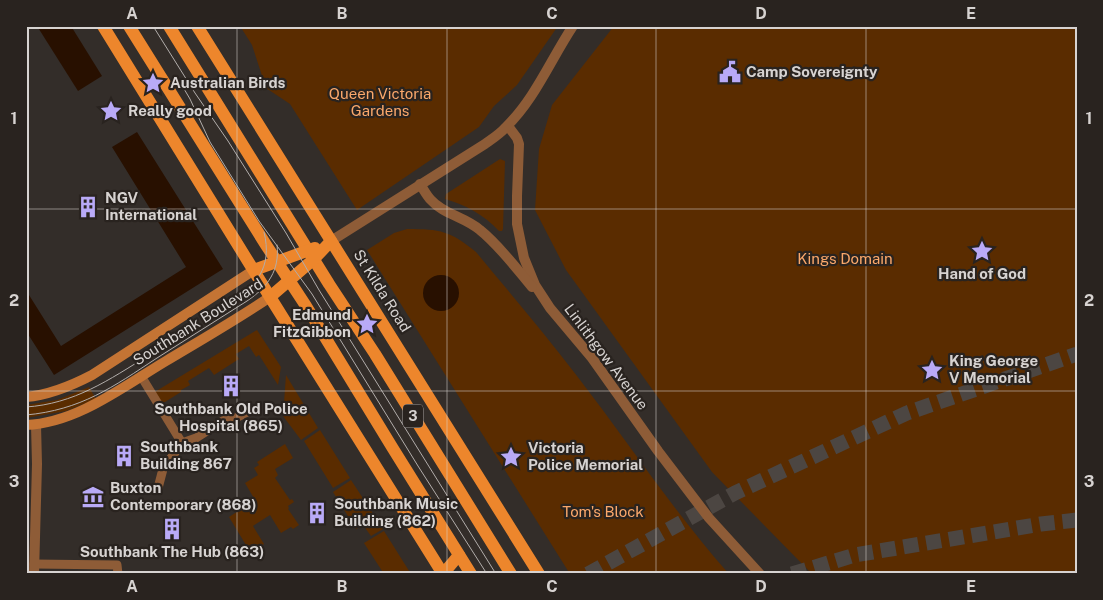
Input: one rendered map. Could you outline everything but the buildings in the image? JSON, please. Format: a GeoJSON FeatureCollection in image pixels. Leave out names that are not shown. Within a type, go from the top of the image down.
{"type":"FeatureCollection","features":[{"type":"Feature","properties":{"kind":"main road"},"geometry":{"type":"LineString","coordinates":[[103,26],[443,574],[459,555]]}},
{"type":"Feature","properties":{"kind":"main road"},"geometry":{"type":"LineString","coordinates":[[129,26],[306,306],[471,574]]}},
{"type":"Feature","properties":{"kind":"main road"},"geometry":{"type":"LineString","coordinates":[[169,26],[311,255]]}},
{"type":"Feature","properties":{"kind":"main road","name":"St Kilda Road"},"geometry":{"type":"LineString","coordinates":[[197,26],[539,574]]}},
{"type":"Feature","properties":{"kind":"main road","name":"Southbank Boulevard"},"geometry":{"type":"LineString","coordinates":[[31,425],[60,419],[101,401],[270,297],[289,280],[311,255],[331,241]]}},
{"type":"Feature","properties":{"kind":"main road","name":"Southbank Boulevard"},"geometry":{"type":"LineString","coordinates":[[26,397],[57,390],[92,375],[254,270],[277,262],[311,255]]}},
{"type":"Feature","properties":{"kind":"main road","name":"3"},"geometry":{"type":"LineString","coordinates":[[311,255],[375,354],[511,574]]}},
{"type":"Feature","properties":{"kind":"street"},"geometry":{"type":"LineString","coordinates":[[331,241],[484,144],[508,126],[537,86],[573,26]]}},
{"type":"Feature","properties":{"kind":"street","name":"Linlithgow Avenue"},"geometry":{"type":"LineString","coordinates":[[508,126],[519,144],[517,224],[520,245],[531,278],[550,308],[592,358],[709,518],[760,574]]}},
{"type":"Feature","properties":{"kind":"street"},"geometry":{"type":"LineString","coordinates":[[420,184],[435,204],[464,219],[484,233],[550,308]]}},
{"type":"Feature","properties":{"kind":"street"},"geometry":{"type":"LineString","coordinates":[[31,425],[37,464],[34,569]]}},
{"type":"Feature","properties":{"kind":"lane"},"geometry":{"type":"LineString","coordinates":[[141,376],[182,442]]}},
{"type":"Feature","properties":{"kind":"lane"},"geometry":{"type":"LineString","coordinates":[[158,488],[163,469],[182,442],[196,438],[229,417],[234,419],[249,411]]}},
{"type":"Feature","properties":{"kind":"lane"},"geometry":{"type":"LineString","coordinates":[[34,569],[117,565],[118,574]]}},
{"type":"Feature","properties":{"kind":"green space","name":"Queen Victoria Gardens"},"geometry":{"type":"Polygon","coordinates":[[[240,26],[558,26],[517,85],[494,106],[479,127],[357,210],[290,104],[266,88],[252,45],[240,26]]]}},
{"type":"Feature","properties":{"kind":"green space","name":"Kings Domain"},"geometry":{"type":"Polygon","coordinates":[[[614,26],[1077,26],[1077,574],[812,574],[712,472],[566,270],[535,210],[539,149],[552,105],[614,26]]]}},
{"type":"Feature","properties":{"kind":"green space"},"geometry":{"type":"Polygon","coordinates":[[[500,159],[505,161],[502,231],[499,231],[474,211],[445,199],[446,194],[500,159]]]}},
{"type":"Feature","properties":{"kind":"green space","name":"Tom's Block"},"geometry":{"type":"Polygon","coordinates":[[[407,229],[437,231],[452,235],[476,252],[565,360],[670,502],[729,574],[570,574],[367,250],[394,233],[407,229]]]}},
{"type":"Feature","properties":{"kind":"green space"},"geometry":{"type":"Polygon","coordinates":[[[257,330],[281,367],[278,385],[259,355],[256,357],[249,346],[236,354],[239,359],[214,375],[209,368],[188,381],[190,385],[165,402],[160,402],[153,393],[257,330]]]}},
{"type":"Feature","properties":{"kind":"green space"},"geometry":{"type":"Polygon","coordinates":[[[286,375],[318,428],[301,440],[283,416],[286,375]]]}},
{"type":"Feature","properties":{"kind":"green space"},"geometry":{"type":"Polygon","coordinates":[[[89,387],[96,399],[66,411],[26,418],[26,405],[57,400],[89,387]]]}},
{"type":"Feature","properties":{"kind":"green space"},"geometry":{"type":"Polygon","coordinates":[[[320,430],[350,478],[333,488],[304,441],[320,430]]]}},
{"type":"Feature","properties":{"kind":"green space"},"geometry":{"type":"Polygon","coordinates":[[[285,444],[293,458],[275,469],[278,475],[275,478],[290,500],[292,499],[294,502],[288,506],[288,509],[299,525],[281,533],[270,515],[253,526],[264,544],[252,555],[229,517],[255,500],[245,483],[258,475],[254,468],[259,465],[257,462],[285,444]]]}},
{"type":"Feature","properties":{"kind":"green space"},"geometry":{"type":"Polygon","coordinates":[[[351,480],[383,529],[371,536],[363,525],[356,529],[333,492],[351,480]]]}},
{"type":"Feature","properties":{"kind":"green space"},"geometry":{"type":"Polygon","coordinates":[[[384,531],[411,574],[384,574],[364,543],[384,531]]]}},
{"type":"Feature","properties":{"kind":"shaded area"},"geometry":{"type":"Polygon","coordinates":[[[37,26],[71,26],[102,76],[78,91],[37,26]]]}},
{"type":"Feature","properties":{"kind":"shaded area"},"geometry":{"type":"Polygon","coordinates":[[[137,132],[223,269],[54,375],[26,331],[26,297],[29,295],[61,346],[186,267],[112,147],[137,132]]]}},
{"type":"Feature","properties":{"kind":"shaded area"},"geometry":{"type":"Polygon","coordinates":[[[441,275],[448,276],[454,280],[458,286],[458,300],[454,306],[448,310],[441,311],[434,310],[428,306],[424,300],[423,293],[424,286],[428,280],[434,276],[441,275]]]}},
{"type":"Feature","properties":{"kind":"tunnel"},"geometry":{"type":"LineString","coordinates":[[588,574],[735,493],[907,413],[1077,354]]}},
{"type":"Feature","properties":{"kind":"tunnel"},"geometry":{"type":"LineString","coordinates":[[792,574],[855,555],[1041,524],[1077,520]]}},
{"type":"Feature","properties":{"kind":"tram line"},"geometry":{"type":"LineString","coordinates":[[153,26],[286,233],[319,290],[496,574]]}},
{"type":"Feature","properties":{"kind":"tram line"},"geometry":{"type":"LineString","coordinates":[[177,77],[190,99],[210,142],[259,221],[312,294],[487,574]]}},
{"type":"Feature","properties":{"kind":"tram line"},"geometry":{"type":"LineString","coordinates":[[227,305],[246,291],[260,275],[266,256],[264,232]]}},
{"type":"Feature","properties":{"kind":"tram line"},"geometry":{"type":"LineString","coordinates":[[26,415],[63,408],[96,396],[247,301],[261,290],[271,277],[277,262],[277,245]]}},
{"type":"Feature","properties":{"kind":"tram line"},"geometry":{"type":"LineString","coordinates":[[26,407],[43,405],[75,396],[105,382],[149,355]]}},
{"type":"Feature","properties":{"kind":"place","name":"Camp Sovereignty"},"geometry":{"type":"Point","coordinates":[730,72]}},
{"type":"Feature","properties":{"kind":"place","name":"Australian Birds"},"geometry":{"type":"Point","coordinates":[153,83]}},
{"type":"Feature","properties":{"kind":"place","name":"Really good"},"geometry":{"type":"Point","coordinates":[111,111]}},
{"type":"Feature","properties":{"kind":"place","name":"NGV International"},"geometry":{"type":"Point","coordinates":[88,207]}},
{"type":"Feature","properties":{"kind":"place","name":"Hand of God"},"geometry":{"type":"Point","coordinates":[982,251]}},
{"type":"Feature","properties":{"kind":"place","name":"Edmund FitzGibbon"},"geometry":{"type":"Point","coordinates":[367,324]}},
{"type":"Feature","properties":{"kind":"place","name":"King George V Memorial"},"geometry":{"type":"Point","coordinates":[932,370]}},
{"type":"Feature","properties":{"kind":"place","name":"Southbank Old Police Hospital (865)"},"geometry":{"type":"Point","coordinates":[231,386]}},
{"type":"Feature","properties":{"kind":"place","name":"Southbank Building 867"},"geometry":{"type":"Point","coordinates":[124,456]}},
{"type":"Feature","properties":{"kind":"place","name":"Victoria Police Memorial"},"geometry":{"type":"Point","coordinates":[511,457]}},
{"type":"Feature","properties":{"kind":"place","name":"Buxton Contemporary (868)"},"geometry":{"type":"Point","coordinates":[93,497]}},
{"type":"Feature","properties":{"kind":"place","name":"Southbank Music Building (862)"},"geometry":{"type":"Point","coordinates":[317,513]}},
{"type":"Feature","properties":{"kind":"place","name":"Southbank The Hub (863)"},"geometry":{"type":"Point","coordinates":[172,529]}}]}
